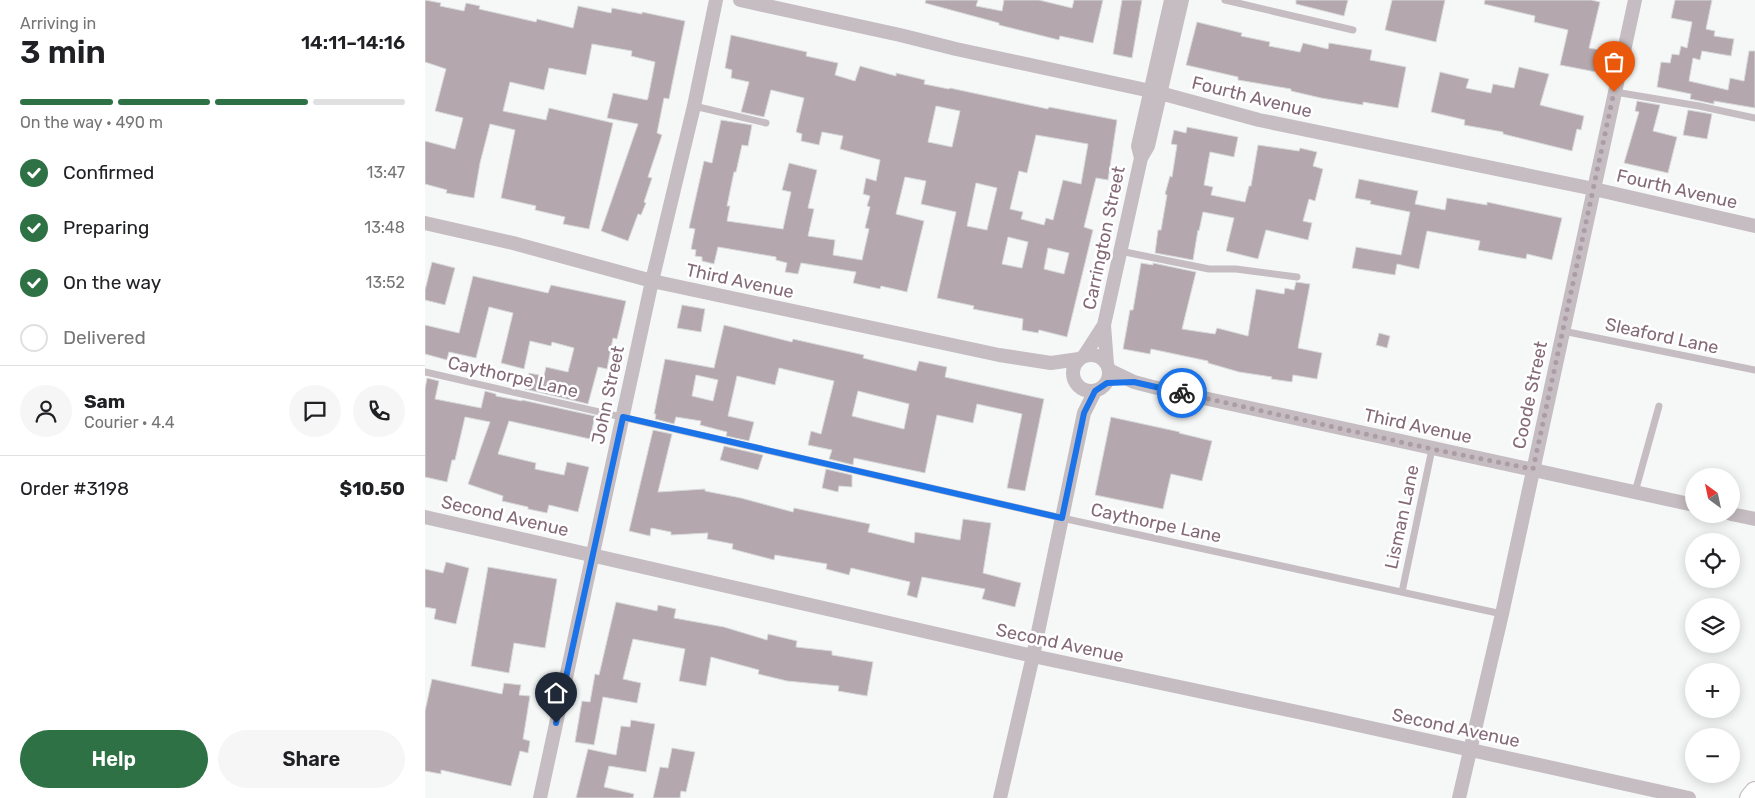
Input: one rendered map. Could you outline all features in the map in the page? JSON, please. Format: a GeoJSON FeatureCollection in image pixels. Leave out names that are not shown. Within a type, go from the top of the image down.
{"type":"FeatureCollection","features":[{"type":"Feature","properties":{"kind":"street","name":"John Street"},"geometry":{"type":"LineString","coordinates":[[540,798],[592,555],[694,106],[716,0]]}},
{"type":"Feature","properties":{"kind":"street","name":"Fourth Avenue"},"geometry":{"type":"LineString","coordinates":[[741,0],[956,49],[1155,91],[1269,122],[1594,189],[1755,226]]}},
{"type":"Feature","properties":{"kind":"street","name":"Carrington Street"},"geometry":{"type":"LineString","coordinates":[[1155,91],[1171,0]]}},
{"type":"Feature","properties":{"kind":"street","name":"Carrington Street"},"geometry":{"type":"LineString","coordinates":[[1105,377],[1104,325],[1141,158],[1138,146],[1182,0]]}},
{"type":"Feature","properties":{"kind":"street","name":"Coode Street"},"geometry":{"type":"LineString","coordinates":[[1459,798],[1502,614],[1635,0]]}},
{"type":"Feature","properties":{"kind":"street","name":"Third Avenue"},"geometry":{"type":"LineString","coordinates":[[425,223],[513,243],[653,281],[999,355],[1051,363],[1081,358]]}},
{"type":"Feature","properties":{"kind":"street","name":"Carrington Street"},"geometry":{"type":"LineString","coordinates":[[1081,358],[1104,325]]}},
{"type":"Feature","properties":{"kind":"street"},"geometry":{"type":"LineString","coordinates":[[1000,798],[1033,656],[1084,413],[1105,377],[1099,357],[1089,355],[1081,358],[1073,370],[1084,413]]}},
{"type":"Feature","properties":{"kind":"street","name":"Third Avenue"},"geometry":{"type":"LineString","coordinates":[[1051,363],[1075,381]]}},
{"type":"Feature","properties":{"kind":"street","name":"Third Avenue"},"geometry":{"type":"LineString","coordinates":[[1105,377],[1685,503]]}},
{"type":"Feature","properties":{"kind":"street"},"geometry":{"type":"LineString","coordinates":[[1075,381],[1083,390],[1105,377]]}},
{"type":"Feature","properties":{"kind":"street"},"geometry":{"type":"LineString","coordinates":[[1740,516],[1755,519]]}},
{"type":"Feature","properties":{"kind":"street","name":"Second Avenue"},"geometry":{"type":"LineString","coordinates":[[425,517],[1033,656],[1689,798]]}},
{"type":"Feature","properties":{"kind":"street"},"geometry":{"type":"LineString","coordinates":[[1750,798],[1755,792]]}},
{"type":"Feature","properties":{"kind":"lane"},"geometry":{"type":"LineString","coordinates":[[1225,0],[1353,30]]}},
{"type":"Feature","properties":{"kind":"lane"},"geometry":{"type":"LineString","coordinates":[[1614,92],[1699,106],[1755,118]]}},
{"type":"Feature","properties":{"kind":"lane"},"geometry":{"type":"LineString","coordinates":[[694,106],[766,123]]}},
{"type":"Feature","properties":{"kind":"lane"},"geometry":{"type":"LineString","coordinates":[[1120,252],[1209,269],[1236,269],[1297,277]]}},
{"type":"Feature","properties":{"kind":"lane","name":"Sleaford Lane"},"geometry":{"type":"LineString","coordinates":[[1563,331],[1755,370]]}},
{"type":"Feature","properties":{"kind":"lane","name":"Caythorpe Lane"},"geometry":{"type":"LineString","coordinates":[[425,372],[1062,518],[1502,614]]}},
{"type":"Feature","properties":{"kind":"lane"},"geometry":{"type":"LineString","coordinates":[[1635,492],[1659,406]]}},
{"type":"Feature","properties":{"kind":"lane","name":"Lisman Lane"},"geometry":{"type":"LineString","coordinates":[[1402,592],[1432,449]]}},
{"type":"Feature","properties":{"kind":"building"},"geometry":{"type":"Polygon","coordinates":[[[425,0],[441,3],[440,6],[464,11],[466,3],[480,6],[479,9],[536,22],[537,19],[573,28],[578,6],[611,13],[612,8],[642,14],[642,12],[685,21],[669,99],[664,98],[657,133],[662,135],[648,177],[652,178],[644,202],[646,203],[641,215],[638,214],[628,241],[601,231],[638,124],[607,118],[613,93],[647,100],[655,62],[631,56],[632,51],[592,44],[586,75],[549,68],[544,90],[510,82],[503,111],[546,120],[549,108],[613,123],[589,229],[563,224],[565,217],[535,210],[536,206],[501,198],[515,130],[490,124],[480,163],[474,198],[446,193],[447,190],[425,184],[425,141],[455,149],[463,118],[435,111],[446,69],[425,62],[425,0]]]}},
{"type":"Feature","properties":{"kind":"building"},"geometry":{"type":"Polygon","coordinates":[[[926,0],[978,0],[976,6],[1002,11],[1004,0],[1039,0],[1072,8],[1074,0],[1103,0],[1093,43],[1060,36],[1059,40],[999,25],[999,23],[925,3],[926,0]]]}},
{"type":"Feature","properties":{"kind":"building"},"geometry":{"type":"Polygon","coordinates":[[[1122,0],[1142,0],[1132,58],[1113,54],[1122,0]]]}},
{"type":"Feature","properties":{"kind":"building"},"geometry":{"type":"Polygon","coordinates":[[[1296,0],[1348,0],[1344,16],[1296,4],[1296,0]]]}},
{"type":"Feature","properties":{"kind":"building"},"geometry":{"type":"Polygon","coordinates":[[[1392,0],[1445,0],[1436,42],[1385,30],[1392,0]]]}},
{"type":"Feature","properties":{"kind":"building"},"geometry":{"type":"Polygon","coordinates":[[[1485,0],[1591,0],[1600,2],[1589,48],[1600,50],[1596,72],[1560,65],[1568,30],[1534,22],[1535,16],[1484,4],[1485,0]]]}},
{"type":"Feature","properties":{"kind":"building"},"geometry":{"type":"Polygon","coordinates":[[[1675,0],[1712,0],[1706,29],[1715,31],[1714,36],[1734,39],[1731,56],[1702,51],[1700,60],[1693,58],[1689,81],[1728,90],[1730,78],[1744,81],[1749,51],[1755,51],[1755,108],[1714,101],[1714,104],[1690,99],[1691,94],[1657,87],[1661,62],[1670,63],[1672,54],[1679,55],[1681,46],[1687,48],[1692,22],[1671,18],[1675,0]]]}},
{"type":"Feature","properties":{"kind":"building"},"geometry":{"type":"Polygon","coordinates":[[[1197,22],[1242,33],[1241,36],[1270,42],[1269,46],[1300,52],[1303,43],[1328,49],[1329,43],[1372,50],[1370,60],[1406,67],[1398,108],[1363,102],[1363,105],[1321,98],[1291,91],[1291,89],[1238,80],[1238,77],[1186,65],[1197,22]]]}},
{"type":"Feature","properties":{"kind":"building"},"geometry":{"type":"Polygon","coordinates":[[[731,35],[807,52],[806,56],[838,63],[835,75],[855,81],[860,66],[896,76],[896,73],[925,80],[924,84],[1048,109],[1049,107],[1117,120],[1108,180],[1096,178],[1084,227],[1093,230],[1067,337],[1039,330],[1038,333],[1022,330],[1023,319],[973,309],[974,306],[937,298],[956,212],[921,204],[926,181],[905,177],[896,214],[924,221],[907,292],[881,286],[880,289],[853,283],[856,272],[801,263],[798,274],[785,272],[787,263],[776,260],[776,257],[718,247],[714,264],[702,261],[702,257],[695,256],[696,250],[691,249],[695,229],[689,228],[704,161],[712,163],[721,120],[752,125],[748,146],[742,145],[736,172],[734,172],[727,206],[730,206],[727,221],[783,229],[791,192],[782,190],[789,163],[817,170],[808,208],[814,209],[808,236],[835,240],[833,255],[862,260],[869,229],[865,228],[870,207],[867,206],[870,196],[863,194],[866,178],[876,181],[880,160],[840,149],[843,136],[822,132],[819,145],[801,141],[802,134],[796,132],[804,98],[771,90],[764,117],[741,112],[749,82],[731,78],[732,70],[725,68],[731,35]],[[936,106],[928,142],[952,147],[960,111],[936,106]],[[1036,135],[1027,173],[1019,171],[1010,209],[1023,212],[1021,219],[1044,225],[1046,218],[1053,220],[1063,180],[1081,184],[1088,144],[1036,135]],[[976,183],[967,226],[987,230],[997,188],[976,183]],[[1008,237],[1002,264],[1022,268],[1028,242],[1008,237]],[[1048,248],[1044,269],[1064,274],[1069,253],[1048,248]]]}},
{"type":"Feature","properties":{"kind":"building"},"geometry":{"type":"Polygon","coordinates":[[[1519,67],[1549,74],[1540,105],[1584,116],[1581,130],[1577,129],[1572,151],[1503,134],[1503,132],[1464,125],[1465,120],[1431,112],[1440,72],[1469,79],[1466,88],[1491,93],[1493,84],[1514,88],[1519,67]]]}},
{"type":"Feature","properties":{"kind":"building"},"geometry":{"type":"Polygon","coordinates":[[[1637,101],[1660,105],[1653,131],[1677,137],[1668,173],[1624,163],[1639,112],[1635,111],[1637,101]]]}},
{"type":"Feature","properties":{"kind":"building"},"geometry":{"type":"Polygon","coordinates":[[[1688,110],[1712,114],[1707,139],[1683,135],[1688,110]]]}},
{"type":"Feature","properties":{"kind":"building"},"geometry":{"type":"Polygon","coordinates":[[[1187,127],[1238,137],[1234,157],[1210,152],[1204,185],[1213,187],[1211,195],[1245,202],[1249,186],[1251,186],[1258,145],[1299,151],[1300,148],[1317,152],[1313,166],[1323,169],[1315,201],[1309,199],[1303,221],[1312,223],[1308,240],[1266,230],[1258,259],[1226,251],[1234,218],[1203,212],[1193,260],[1155,253],[1158,230],[1161,230],[1167,195],[1165,194],[1170,176],[1172,177],[1177,145],[1171,144],[1174,130],[1186,133],[1187,127]]]}},
{"type":"Feature","properties":{"kind":"building"},"geometry":{"type":"Polygon","coordinates":[[[1359,179],[1418,191],[1415,204],[1445,210],[1447,198],[1487,205],[1487,202],[1562,218],[1552,260],[1527,254],[1526,259],[1478,250],[1480,241],[1427,231],[1419,269],[1397,264],[1395,275],[1352,268],[1356,247],[1401,255],[1410,212],[1370,204],[1371,201],[1355,198],[1359,179]]]}},
{"type":"Feature","properties":{"kind":"building"},"geometry":{"type":"Polygon","coordinates":[[[432,262],[455,268],[445,305],[425,300],[425,290],[432,262]]]}},
{"type":"Feature","properties":{"kind":"building"},"geometry":{"type":"Polygon","coordinates":[[[1141,263],[1153,265],[1153,263],[1196,272],[1182,329],[1215,334],[1217,328],[1248,336],[1256,289],[1284,294],[1285,288],[1294,290],[1296,282],[1310,284],[1298,348],[1322,353],[1317,379],[1293,375],[1292,382],[1271,379],[1272,377],[1239,372],[1208,363],[1208,361],[1151,349],[1150,354],[1123,349],[1130,310],[1133,310],[1141,263]]]}},
{"type":"Feature","properties":{"kind":"building"},"geometry":{"type":"Polygon","coordinates":[[[473,276],[548,293],[551,285],[626,301],[617,339],[613,338],[607,369],[598,367],[588,404],[525,389],[529,373],[544,376],[546,367],[568,372],[574,348],[552,342],[551,346],[530,341],[524,369],[501,363],[513,313],[489,307],[476,358],[449,352],[447,360],[425,354],[425,325],[459,333],[473,276]]]}},
{"type":"Feature","properties":{"kind":"building"},"geometry":{"type":"Polygon","coordinates":[[[682,305],[705,309],[701,332],[677,328],[682,305]]]}},
{"type":"Feature","properties":{"kind":"building"},"geometry":{"type":"Polygon","coordinates":[[[724,325],[792,342],[793,339],[864,355],[863,358],[916,371],[919,361],[947,367],[945,377],[1044,399],[1025,491],[1007,488],[1022,414],[977,404],[973,423],[937,415],[925,473],[854,458],[853,465],[829,459],[832,450],[808,445],[811,431],[821,434],[834,381],[779,368],[775,385],[737,376],[728,416],[754,422],[749,441],[726,436],[727,432],[700,425],[701,421],[676,417],[674,424],[655,419],[656,414],[654,414],[665,359],[714,368],[724,325]],[[696,375],[692,396],[713,401],[718,380],[696,375]],[[858,391],[852,416],[904,429],[909,404],[858,391]]]}},
{"type":"Feature","properties":{"kind":"building"},"geometry":{"type":"Polygon","coordinates":[[[1379,333],[1390,336],[1387,348],[1376,345],[1379,333]]]}},
{"type":"Feature","properties":{"kind":"building"},"geometry":{"type":"Polygon","coordinates":[[[427,378],[439,381],[435,399],[481,408],[485,391],[496,394],[496,396],[595,416],[590,439],[509,421],[498,454],[536,463],[535,469],[564,475],[567,462],[589,467],[578,512],[549,505],[547,513],[528,509],[528,507],[502,501],[503,496],[468,484],[490,422],[465,417],[455,460],[452,460],[447,482],[425,477],[425,389],[427,378]]]}},
{"type":"Feature","properties":{"kind":"building"},"geometry":{"type":"Polygon","coordinates":[[[1111,417],[1212,441],[1202,481],[1171,474],[1163,509],[1095,495],[1111,417]]]}},
{"type":"Feature","properties":{"kind":"building"},"geometry":{"type":"Polygon","coordinates":[[[653,430],[672,434],[658,492],[705,489],[705,491],[741,498],[793,512],[794,508],[870,524],[868,532],[914,543],[915,532],[960,540],[963,519],[991,523],[983,573],[1021,583],[1015,607],[982,599],[985,589],[922,577],[917,598],[907,595],[910,582],[851,568],[849,575],[826,569],[827,564],[775,555],[774,560],[732,549],[733,544],[707,539],[708,533],[671,535],[671,532],[651,528],[650,536],[629,531],[653,430]]]}},
{"type":"Feature","properties":{"kind":"building"},"geometry":{"type":"Polygon","coordinates":[[[724,446],[763,455],[758,470],[720,460],[724,446]]]}},
{"type":"Feature","properties":{"kind":"building"},"geometry":{"type":"Polygon","coordinates":[[[826,469],[852,475],[852,487],[839,486],[838,492],[822,488],[826,469]]]}},
{"type":"Feature","properties":{"kind":"building"},"geometry":{"type":"Polygon","coordinates":[[[446,562],[469,568],[456,624],[434,619],[436,609],[425,607],[425,569],[443,573],[446,562]]]}},
{"type":"Feature","properties":{"kind":"building"},"geometry":{"type":"Polygon","coordinates":[[[488,567],[557,579],[545,648],[514,643],[509,673],[471,666],[488,567]]]}},
{"type":"Feature","properties":{"kind":"building"},"geometry":{"type":"Polygon","coordinates":[[[616,602],[657,611],[658,605],[676,609],[674,618],[724,627],[767,640],[768,634],[797,641],[796,647],[832,651],[832,655],[873,662],[867,696],[838,691],[839,686],[787,681],[758,674],[759,670],[711,657],[706,686],[679,681],[685,649],[633,639],[623,679],[641,683],[637,703],[603,697],[594,745],[575,742],[582,701],[590,702],[595,674],[599,675],[616,602]]]}},
{"type":"Feature","properties":{"kind":"building"},"geometry":{"type":"Polygon","coordinates":[[[432,679],[502,694],[504,683],[521,685],[519,695],[530,696],[523,739],[530,741],[528,753],[520,751],[511,786],[441,770],[441,774],[425,771],[425,711],[432,679]]]}},
{"type":"Feature","properties":{"kind":"building"},"geometry":{"type":"Polygon","coordinates":[[[631,720],[655,724],[646,772],[609,766],[604,787],[634,794],[633,798],[576,798],[588,749],[616,755],[621,726],[630,727],[631,720]]]}},
{"type":"Feature","properties":{"kind":"building"},"geometry":{"type":"Polygon","coordinates":[[[672,748],[695,752],[686,792],[681,791],[680,798],[653,798],[660,767],[668,768],[672,748]]]}},
{"type":"Feature","properties":{"kind":"way so far"},"geometry":{"type":"LineString","coordinates":[[1182,393],[1432,449],[1533,469],[1614,92]]}},
{"type":"Feature","properties":{"kind":"route"},"geometry":{"type":"LineString","coordinates":[[556,723],[623,417],[1062,518],[1084,413],[1095,391],[1100,390],[1107,383],[1134,382],[1182,393]]}}]}
